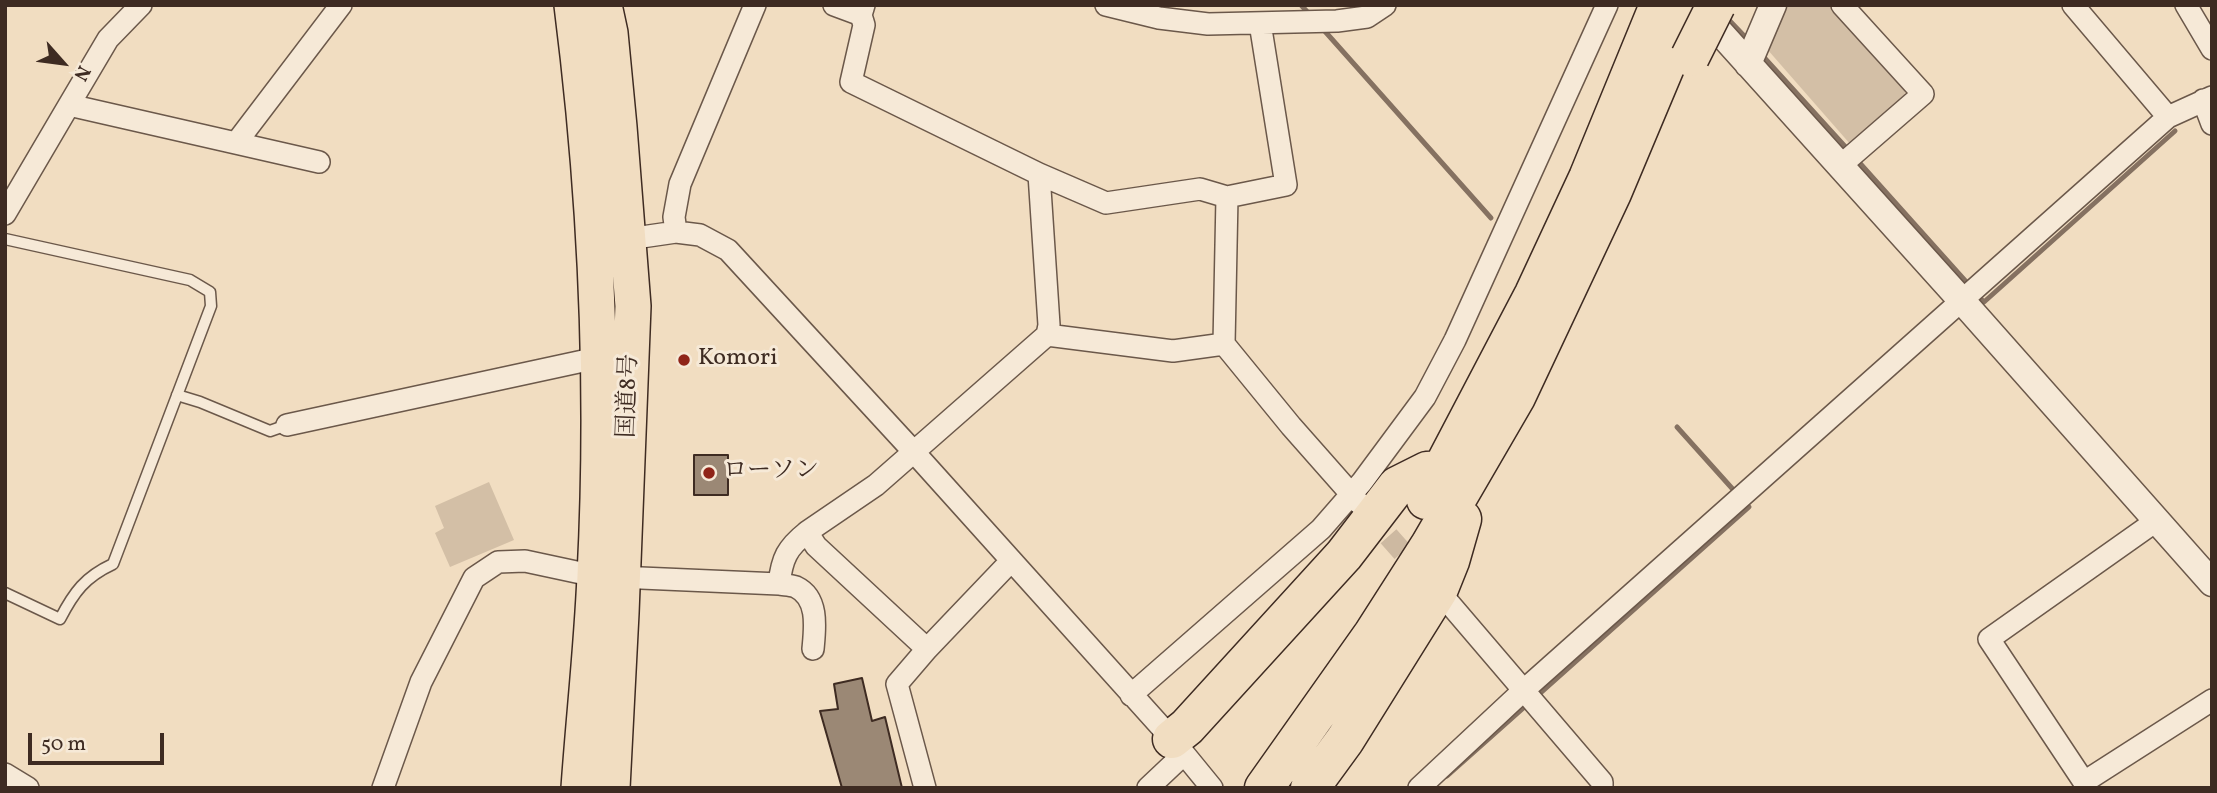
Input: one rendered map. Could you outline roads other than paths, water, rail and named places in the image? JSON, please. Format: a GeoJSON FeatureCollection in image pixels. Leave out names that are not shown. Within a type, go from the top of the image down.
{"type":"FeatureCollection","features":[{"type":"Feature","properties":{"kind":"highway","name":"国道8号"},"geometry":{"type":"LineString","coordinates":[[572,5],[584,94],[594,241],[597,358],[609,577],[611,788]]}},
{"type":"Feature","properties":{"kind":"highway","name":"国道8号"},"geometry":{"type":"LineString","coordinates":[[579,788],[609,577],[632,340],[633,306],[628,239],[612,60],[604,5]]}},
{"type":"Feature","properties":{"kind":"highway"},"geometry":{"type":"LineString","coordinates":[[1248,788],[1329,668],[1443,470],[1534,294],[1588,178],[1616,109],[1665,30],[1693,5]]}},
{"type":"Feature","properties":{"kind":"highway"},"geometry":{"type":"LineString","coordinates":[[1264,788],[1373,634],[1430,545],[1593,264],[1665,30],[1716,5]]}},
{"type":"Feature","properties":{"kind":"highway"},"geometry":{"type":"LineString","coordinates":[[1310,788],[1345,740],[1438,591],[1450,561],[1473,480],[1490,442]]}},
{"type":"Feature","properties":{"kind":"highway"},"geometry":{"type":"LineString","coordinates":[[1178,747],[1187,727],[1345,555],[1397,486],[1427,471],[1443,470]]}},
{"type":"Feature","properties":{"kind":"street"},"geometry":{"type":"LineString","coordinates":[[5,214],[108,39],[141,5]]}},
{"type":"Feature","properties":{"kind":"street"},"geometry":{"type":"LineString","coordinates":[[236,143],[341,5]]}},
{"type":"Feature","properties":{"kind":"street"},"geometry":{"type":"LineString","coordinates":[[676,232],[674,217],[680,184],[755,5]]}},
{"type":"Feature","properties":{"kind":"street"},"geometry":{"type":"LineString","coordinates":[[834,5],[862,10],[864,25],[851,82],[1039,174],[1106,203],[1200,189],[1227,197],[1286,185],[1260,23]]}},
{"type":"Feature","properties":{"kind":"street"},"geometry":{"type":"LineString","coordinates":[[1106,5],[1159,18],[1208,24],[1336,22],[1367,17],[1385,5]]}},
{"type":"Feature","properties":{"kind":"street"},"geometry":{"type":"LineString","coordinates":[[1131,695],[1321,529],[1358,503],[1425,397],[1455,340],[1607,5]]}},
{"type":"Feature","properties":{"kind":"street"},"geometry":{"type":"LineString","coordinates":[[1693,5],[1963,302],[2212,583]]}},
{"type":"Feature","properties":{"kind":"street"},"geometry":{"type":"LineString","coordinates":[[1748,64],[1773,5]]}},
{"type":"Feature","properties":{"kind":"street"},"geometry":{"type":"LineString","coordinates":[[1840,166],[1923,94],[1842,5]]}},
{"type":"Feature","properties":{"kind":"street"},"geometry":{"type":"LineString","coordinates":[[2073,5],[2168,117]]}},
{"type":"Feature","properties":{"kind":"street"},"geometry":{"type":"LineString","coordinates":[[2186,5],[2212,49]]}},
{"type":"Feature","properties":{"kind":"street"},"geometry":{"type":"LineString","coordinates":[[1419,788],[1531,698],[1731,506],[2168,117],[2207,98],[2212,124]]}},
{"type":"Feature","properties":{"kind":"street"},"geometry":{"type":"LineString","coordinates":[[69,105],[319,162]]}},
{"type":"Feature","properties":{"kind":"street"},"geometry":{"type":"LineString","coordinates":[[779,584],[781,564],[791,544],[876,485],[1046,335],[1049,326],[1039,174]]}},
{"type":"Feature","properties":{"kind":"street"},"geometry":{"type":"LineString","coordinates":[[1227,197],[1224,344],[1358,503]]}},
{"type":"Feature","properties":{"kind":"street"},"geometry":{"type":"LineString","coordinates":[[628,239],[676,232],[700,235],[728,250],[913,451],[1212,788]]}},
{"type":"Feature","properties":{"kind":"street"},"geometry":{"type":"LineString","coordinates":[[1046,335],[1172,351],[1224,344]]}},
{"type":"Feature","properties":{"kind":"street"},"geometry":{"type":"LineString","coordinates":[[287,425],[597,358]]}},
{"type":"Feature","properties":{"kind":"street"},"geometry":{"type":"LineString","coordinates":[[2156,521],[1989,639],[2085,785],[2212,700]]}},
{"type":"Feature","properties":{"kind":"street"},"geometry":{"type":"LineString","coordinates":[[807,532],[816,546],[927,649]]}},
{"type":"Feature","properties":{"kind":"street"},"geometry":{"type":"LineString","coordinates":[[383,788],[421,682],[474,578],[498,562],[525,561],[609,577],[796,587],[810,599],[815,623],[813,649]]}},
{"type":"Feature","properties":{"kind":"street"},"geometry":{"type":"LineString","coordinates":[[925,788],[897,684],[1011,561]]}},
{"type":"Feature","properties":{"kind":"street"},"geometry":{"type":"LineString","coordinates":[[1449,603],[1602,782],[1602,788]]}},
{"type":"Feature","properties":{"kind":"street"},"geometry":{"type":"LineString","coordinates":[[1148,788],[1178,747]]}},
{"type":"Feature","properties":{"kind":"street"},"geometry":{"type":"LineString","coordinates":[[5,774],[28,788]]}},
{"type":"Feature","properties":{"kind":"lane"},"geometry":{"type":"LineString","coordinates":[[5,239],[190,280],[209,292],[211,306],[113,564],[93,573],[73,595],[60,619],[5,593]]}},
{"type":"Feature","properties":{"kind":"lane"},"geometry":{"type":"LineString","coordinates":[[177,395],[201,402],[270,431],[287,425]]}},
{"type":"Feature","properties":{"kind":"waterway"},"geometry":{"type":"LineString","coordinates":[[1301,5],[1311,16]]}},
{"type":"Feature","properties":{"kind":"waterway"},"geometry":{"type":"LineString","coordinates":[[1727,18],[1749,41]]}},
{"type":"Feature","properties":{"kind":"waterway"},"geometry":{"type":"LineString","coordinates":[[1322,28],[1491,218]]}},
{"type":"Feature","properties":{"kind":"waterway"},"geometry":{"type":"LineString","coordinates":[[1760,53],[1850,152]]}},
{"type":"Feature","properties":{"kind":"waterway"},"geometry":{"type":"LineString","coordinates":[[1975,293],[1984,302],[2175,131]]}},
{"type":"Feature","properties":{"kind":"waterway"},"geometry":{"type":"LineString","coordinates":[[1857,160],[1969,285]]}},
{"type":"Feature","properties":{"kind":"waterway"},"geometry":{"type":"LineString","coordinates":[[1677,427],[1738,495]]}},
{"type":"Feature","properties":{"kind":"waterway"},"geometry":{"type":"LineString","coordinates":[[1536,697],[1749,507],[1745,503]]}},
{"type":"Feature","properties":{"kind":"waterway"},"geometry":{"type":"LineString","coordinates":[[1447,776],[1529,703]]}},
{"type":"Feature","properties":{"kind":"tunnel"},"geometry":{"type":"LineString","coordinates":[[1368,513],[1421,573]]}},
{"type":"Feature","properties":{"kind":"place","name":"Komori"},"geometry":{"type":"Point","coordinates":[684,360]}},
{"type":"Feature","properties":{"kind":"place","name":"ローソン"},"geometry":{"type":"Point","coordinates":[709,473]}}]}
